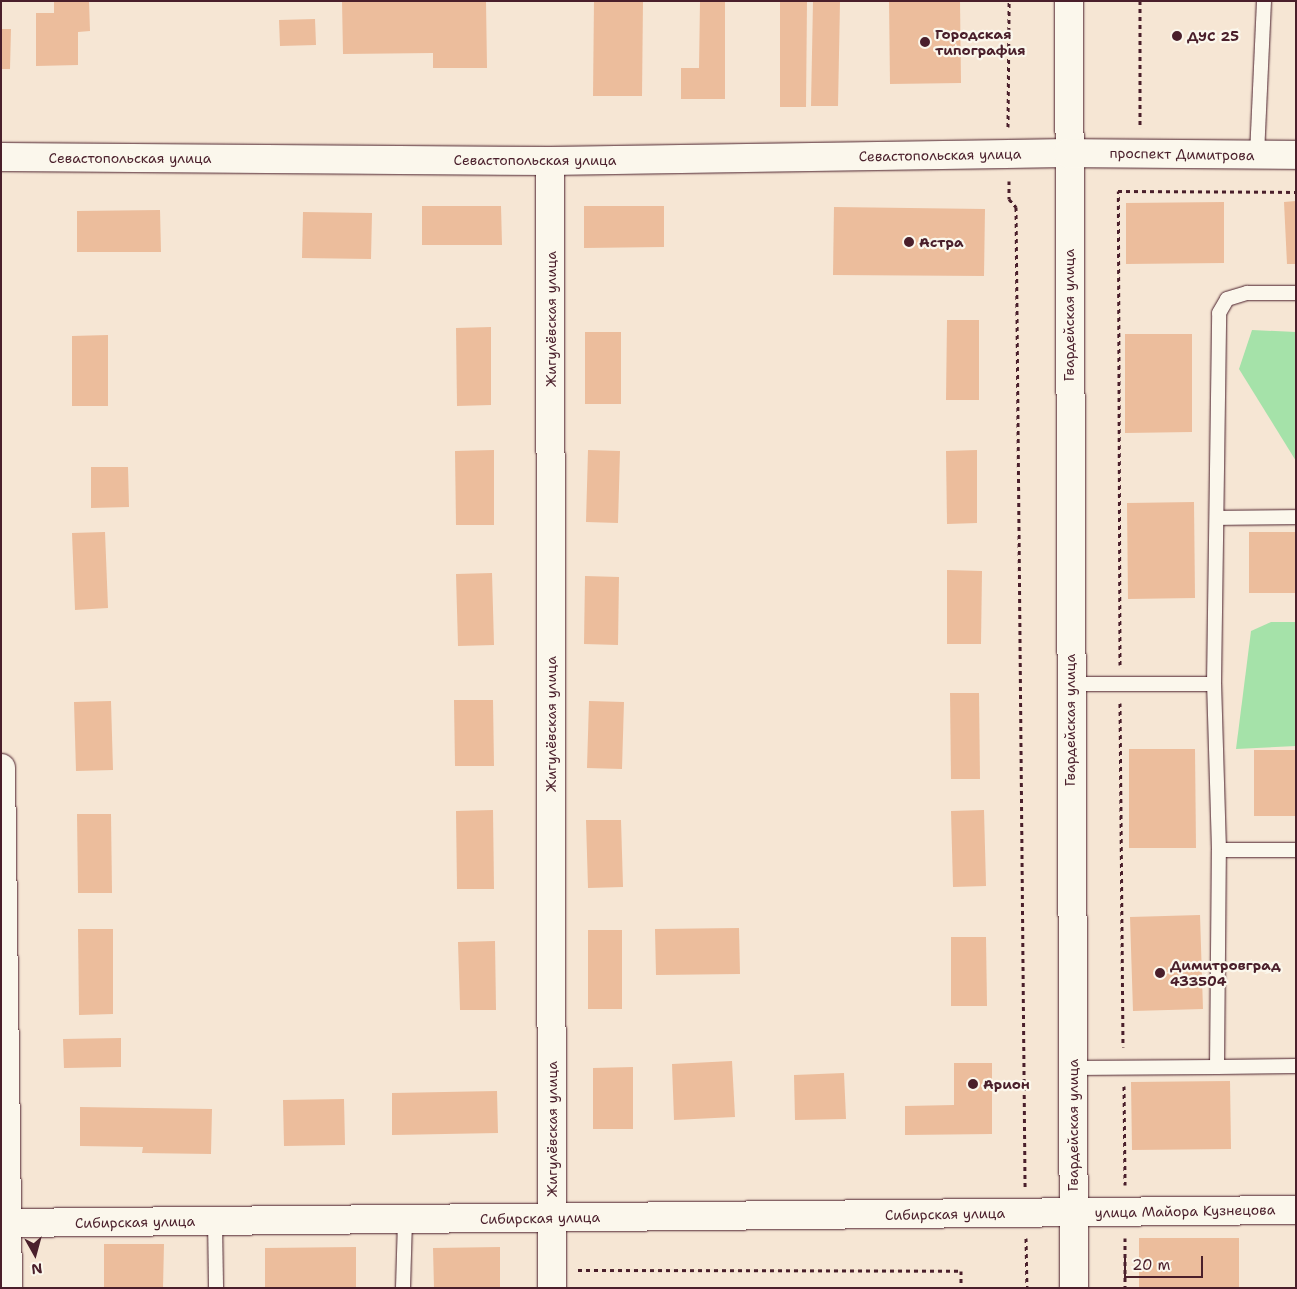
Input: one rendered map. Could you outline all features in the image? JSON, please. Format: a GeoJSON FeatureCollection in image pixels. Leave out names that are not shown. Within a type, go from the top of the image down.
{"type":"FeatureCollection","features":[{"type":"Feature","properties":{"kind":"street","name":"Гвардейская улица"},"geometry":{"type":"LineString","coordinates":[[1069,1],[1070,684],[1074,1288]]}},
{"type":"Feature","properties":{"kind":"street","name":"Севастопольская улица"},"geometry":{"type":"LineString","coordinates":[[1,156],[550,161],[1068,152]]}},
{"type":"Feature","properties":{"kind":"street","name":"проспект Димитрова"},"geometry":{"type":"LineString","coordinates":[[1068,152],[1296,155]]}},
{"type":"Feature","properties":{"kind":"street","name":"Жигулёвская улица"},"geometry":{"type":"LineString","coordinates":[[550,161],[552,1279]]}},
{"type":"Feature","properties":{"kind":"street"},"geometry":{"type":"LineString","coordinates":[[1,768],[5,1238],[8,1288]]}},
{"type":"Feature","properties":{"kind":"street","name":"улица Майора Кузнецова"},"geometry":{"type":"LineString","coordinates":[[1074,1212],[1296,1210]]}},
{"type":"Feature","properties":{"kind":"street","name":"Сибирская улица"},"geometry":{"type":"LineString","coordinates":[[5,1238],[215,1221],[1074,1212]]}},
{"type":"Feature","properties":{"kind":"lane"},"geometry":{"type":"LineString","coordinates":[[1258,155],[1264,1]]}},
{"type":"Feature","properties":{"kind":"lane"},"geometry":{"type":"LineString","coordinates":[[1217,1066],[1220,850],[1214,684],[1219,313],[1227,299],[1247,293],[1296,293]]}},
{"type":"Feature","properties":{"kind":"lane"},"geometry":{"type":"LineString","coordinates":[[1216,518],[1296,517]]}},
{"type":"Feature","properties":{"kind":"lane"},"geometry":{"type":"LineString","coordinates":[[1070,684],[1214,684]]}},
{"type":"Feature","properties":{"kind":"lane"},"geometry":{"type":"LineString","coordinates":[[1220,850],[1296,850]]}},
{"type":"Feature","properties":{"kind":"lane"},"geometry":{"type":"LineString","coordinates":[[1073,1068],[1296,1066]]}},
{"type":"Feature","properties":{"kind":"lane"},"geometry":{"type":"LineString","coordinates":[[403,1288],[405,1219]]}},
{"type":"Feature","properties":{"kind":"lane"},"geometry":{"type":"LineString","coordinates":[[215,1221],[216,1288]]}},
{"type":"Feature","properties":{"kind":"path"},"geometry":{"type":"LineString","coordinates":[[1009,1],[1009,199],[1016,207],[1027,1288]]}},
{"type":"Feature","properties":{"kind":"path"},"geometry":{"type":"LineString","coordinates":[[1118,191],[1118,154],[1142,125],[1140,1]]}},
{"type":"Feature","properties":{"kind":"path"},"geometry":{"type":"LineString","coordinates":[[552,1279],[961,1271],[961,1288]]}},
{"type":"Feature","properties":{"kind":"green space"},"geometry":{"type":"Polygon","coordinates":[[[1252,330],[1296,332],[1296,461],[1239,369],[1252,330]]]}},
{"type":"Feature","properties":{"kind":"green space"},"geometry":{"type":"Polygon","coordinates":[[[1271,622],[1296,622],[1296,746],[1236,749],[1251,631],[1271,622]]]}},
{"type":"Feature","properties":{"kind":"building"},"geometry":{"type":"Polygon","coordinates":[[[54,1],[89,1],[90,31],[78,32],[78,65],[36,66],[36,13],[54,13],[54,1]]]}},
{"type":"Feature","properties":{"kind":"building"},"geometry":{"type":"Polygon","coordinates":[[[342,1],[486,1],[487,68],[433,68],[433,53],[343,54],[342,1]]]}},
{"type":"Feature","properties":{"kind":"building"},"geometry":{"type":"Polygon","coordinates":[[[594,1],[643,1],[642,96],[593,96],[594,1]]]}},
{"type":"Feature","properties":{"kind":"building"},"geometry":{"type":"Polygon","coordinates":[[[700,1],[725,1],[725,99],[681,99],[681,68],[699,68],[700,1]]]}},
{"type":"Feature","properties":{"kind":"building"},"geometry":{"type":"Polygon","coordinates":[[[780,1],[807,1],[806,107],[780,107],[780,1]]]}},
{"type":"Feature","properties":{"kind":"building"},"geometry":{"type":"Polygon","coordinates":[[[813,1],[840,1],[838,106],[811,106],[813,1]]]}},
{"type":"Feature","properties":{"kind":"building","name":"Городская типография"},"geometry":{"type":"Polygon","coordinates":[[[889,1],[960,1],[961,83],[890,84],[889,1]]]}},
{"type":"Feature","properties":{"kind":"building"},"geometry":{"type":"Polygon","coordinates":[[[315,19],[316,45],[280,46],[279,20],[315,19]]]}},
{"type":"Feature","properties":{"kind":"building"},"geometry":{"type":"Polygon","coordinates":[[[1,29],[11,29],[10,69],[1,69],[1,29]]]}},
{"type":"Feature","properties":{"kind":"building"},"geometry":{"type":"Polygon","coordinates":[[[1296,201],[1296,264],[1287,264],[1284,202],[1296,201]]]}},
{"type":"Feature","properties":{"kind":"building"},"geometry":{"type":"Polygon","coordinates":[[[1224,202],[1224,263],[1126,264],[1126,203],[1224,202]]]}},
{"type":"Feature","properties":{"kind":"building"},"geometry":{"type":"Polygon","coordinates":[[[422,206],[501,206],[502,245],[422,245],[422,206]]]}},
{"type":"Feature","properties":{"kind":"building"},"geometry":{"type":"Polygon","coordinates":[[[584,206],[664,206],[664,247],[584,248],[584,206]]]}},
{"type":"Feature","properties":{"kind":"building","name":"Астра"},"geometry":{"type":"Polygon","coordinates":[[[834,207],[985,209],[984,276],[833,275],[834,207]]]}},
{"type":"Feature","properties":{"kind":"building"},"geometry":{"type":"Polygon","coordinates":[[[160,210],[161,252],[77,252],[77,211],[160,210]]]}},
{"type":"Feature","properties":{"kind":"building"},"geometry":{"type":"Polygon","coordinates":[[[303,212],[372,213],[371,259],[302,258],[303,212]]]}},
{"type":"Feature","properties":{"kind":"building"},"geometry":{"type":"Polygon","coordinates":[[[947,320],[979,320],[979,400],[946,400],[947,320]]]}},
{"type":"Feature","properties":{"kind":"building"},"geometry":{"type":"Polygon","coordinates":[[[491,327],[491,405],[457,406],[456,328],[491,327]]]}},
{"type":"Feature","properties":{"kind":"building"},"geometry":{"type":"Polygon","coordinates":[[[585,332],[621,332],[621,404],[585,404],[585,332]]]}},
{"type":"Feature","properties":{"kind":"building"},"geometry":{"type":"Polygon","coordinates":[[[1125,334],[1192,334],[1192,432],[1125,433],[1125,334]]]}},
{"type":"Feature","properties":{"kind":"building"},"geometry":{"type":"Polygon","coordinates":[[[108,335],[108,406],[72,406],[72,336],[108,335]]]}},
{"type":"Feature","properties":{"kind":"building"},"geometry":{"type":"Polygon","coordinates":[[[494,450],[494,525],[456,525],[455,451],[494,450]]]}},
{"type":"Feature","properties":{"kind":"building"},"geometry":{"type":"Polygon","coordinates":[[[588,450],[620,451],[618,523],[586,522],[588,450]]]}},
{"type":"Feature","properties":{"kind":"building"},"geometry":{"type":"Polygon","coordinates":[[[977,450],[977,523],[947,524],[946,451],[977,450]]]}},
{"type":"Feature","properties":{"kind":"building"},"geometry":{"type":"Polygon","coordinates":[[[91,467],[128,467],[129,507],[91,508],[91,467]]]}},
{"type":"Feature","properties":{"kind":"building"},"geometry":{"type":"Polygon","coordinates":[[[1194,502],[1195,598],[1128,599],[1127,503],[1194,502]]]}},
{"type":"Feature","properties":{"kind":"building"},"geometry":{"type":"Polygon","coordinates":[[[105,532],[108,608],[75,610],[72,533],[105,532]]]}},
{"type":"Feature","properties":{"kind":"building"},"geometry":{"type":"Polygon","coordinates":[[[1249,532],[1296,532],[1296,593],[1249,593],[1249,532]]]}},
{"type":"Feature","properties":{"kind":"building"},"geometry":{"type":"Polygon","coordinates":[[[947,570],[982,571],[981,644],[947,644],[947,570]]]}},
{"type":"Feature","properties":{"kind":"building"},"geometry":{"type":"Polygon","coordinates":[[[492,573],[494,645],[458,646],[456,574],[492,573]]]}},
{"type":"Feature","properties":{"kind":"building"},"geometry":{"type":"Polygon","coordinates":[[[585,576],[619,577],[618,645],[584,644],[585,576]]]}},
{"type":"Feature","properties":{"kind":"building"},"geometry":{"type":"Polygon","coordinates":[[[950,693],[979,693],[980,779],[951,779],[950,693]]]}},
{"type":"Feature","properties":{"kind":"building"},"geometry":{"type":"Polygon","coordinates":[[[454,700],[493,700],[494,766],[455,766],[454,700]]]}},
{"type":"Feature","properties":{"kind":"building"},"geometry":{"type":"Polygon","coordinates":[[[111,701],[113,770],[76,771],[74,702],[111,701]]]}},
{"type":"Feature","properties":{"kind":"building"},"geometry":{"type":"Polygon","coordinates":[[[589,701],[624,702],[622,769],[587,768],[589,701]]]}},
{"type":"Feature","properties":{"kind":"building"},"geometry":{"type":"Polygon","coordinates":[[[1129,749],[1195,749],[1196,848],[1129,848],[1129,749]]]}},
{"type":"Feature","properties":{"kind":"building"},"geometry":{"type":"Polygon","coordinates":[[[1254,750],[1296,750],[1296,816],[1254,816],[1254,750]]]}},
{"type":"Feature","properties":{"kind":"building"},"geometry":{"type":"Polygon","coordinates":[[[493,810],[494,889],[457,889],[456,811],[493,810]]]}},
{"type":"Feature","properties":{"kind":"building"},"geometry":{"type":"Polygon","coordinates":[[[984,810],[986,886],[953,887],[951,811],[984,810]]]}},
{"type":"Feature","properties":{"kind":"building"},"geometry":{"type":"Polygon","coordinates":[[[77,814],[111,814],[112,893],[78,893],[77,814]]]}},
{"type":"Feature","properties":{"kind":"building"},"geometry":{"type":"Polygon","coordinates":[[[586,820],[621,820],[623,887],[588,888],[586,820]]]}},
{"type":"Feature","properties":{"kind":"building"},"geometry":{"type":"Polygon","coordinates":[[[1200,915],[1203,1009],[1133,1011],[1130,917],[1200,915]]]}},
{"type":"Feature","properties":{"kind":"building"},"geometry":{"type":"Polygon","coordinates":[[[739,928],[740,974],[656,975],[655,929],[739,928]]]}},
{"type":"Feature","properties":{"kind":"building"},"geometry":{"type":"Polygon","coordinates":[[[78,929],[113,929],[113,1014],[79,1015],[78,929]]]}},
{"type":"Feature","properties":{"kind":"building"},"geometry":{"type":"Polygon","coordinates":[[[588,930],[622,930],[622,1009],[588,1009],[588,930]]]}},
{"type":"Feature","properties":{"kind":"building"},"geometry":{"type":"Polygon","coordinates":[[[951,937],[986,937],[987,1006],[951,1006],[951,937]]]}},
{"type":"Feature","properties":{"kind":"building"},"geometry":{"type":"Polygon","coordinates":[[[495,941],[496,1010],[460,1010],[458,942],[495,941]]]}},
{"type":"Feature","properties":{"kind":"building"},"geometry":{"type":"Polygon","coordinates":[[[121,1038],[121,1067],[64,1068],[63,1039],[121,1038]]]}},
{"type":"Feature","properties":{"kind":"building"},"geometry":{"type":"Polygon","coordinates":[[[732,1061],[735,1117],[674,1120],[672,1064],[732,1061]]]}},
{"type":"Feature","properties":{"kind":"building","name":"Арион"},"geometry":{"type":"Polygon","coordinates":[[[954,1063],[992,1063],[992,1134],[905,1135],[905,1106],[954,1105],[954,1063]]]}},
{"type":"Feature","properties":{"kind":"building"},"geometry":{"type":"Polygon","coordinates":[[[633,1067],[633,1129],[593,1129],[593,1068],[633,1067]]]}},
{"type":"Feature","properties":{"kind":"building"},"geometry":{"type":"Polygon","coordinates":[[[844,1073],[846,1119],[795,1120],[794,1075],[844,1073]]]}},
{"type":"Feature","properties":{"kind":"building"},"geometry":{"type":"Polygon","coordinates":[[[1230,1081],[1231,1149],[1132,1150],[1131,1082],[1230,1081]]]}},
{"type":"Feature","properties":{"kind":"building"},"geometry":{"type":"Polygon","coordinates":[[[497,1091],[498,1133],[392,1135],[392,1093],[497,1091]]]}},
{"type":"Feature","properties":{"kind":"building"},"geometry":{"type":"Polygon","coordinates":[[[344,1099],[345,1145],[284,1146],[283,1100],[344,1099]]]}},
{"type":"Feature","properties":{"kind":"building"},"geometry":{"type":"Polygon","coordinates":[[[80,1107],[212,1109],[211,1154],[142,1153],[143,1147],[80,1146],[80,1107]]]}},
{"type":"Feature","properties":{"kind":"building"},"geometry":{"type":"Polygon","coordinates":[[[1139,1238],[1239,1238],[1239,1288],[1139,1288],[1139,1238]]]}},
{"type":"Feature","properties":{"kind":"building"},"geometry":{"type":"Polygon","coordinates":[[[104,1244],[164,1244],[163,1288],[104,1288],[104,1244]]]}},
{"type":"Feature","properties":{"kind":"building"},"geometry":{"type":"Polygon","coordinates":[[[356,1247],[356,1288],[265,1288],[265,1248],[356,1247]]]}},
{"type":"Feature","properties":{"kind":"building"},"geometry":{"type":"Polygon","coordinates":[[[500,1247],[500,1288],[434,1288],[433,1248],[500,1247]]]}},
{"type":"Feature","properties":{"kind":"place","name":"ДУС 25"},"geometry":{"type":"Point","coordinates":[1177,36]}},
{"type":"Feature","properties":{"kind":"place","name":"Городская типография"},"geometry":{"type":"Point","coordinates":[925,42]}},
{"type":"Feature","properties":{"kind":"place","name":"Астра"},"geometry":{"type":"Point","coordinates":[909,242]}},
{"type":"Feature","properties":{"kind":"place","name":"Димитровград 433504"},"geometry":{"type":"Point","coordinates":[1160,973]}},
{"type":"Feature","properties":{"kind":"place","name":"Арион"},"geometry":{"type":"Point","coordinates":[973,1084]}}]}
